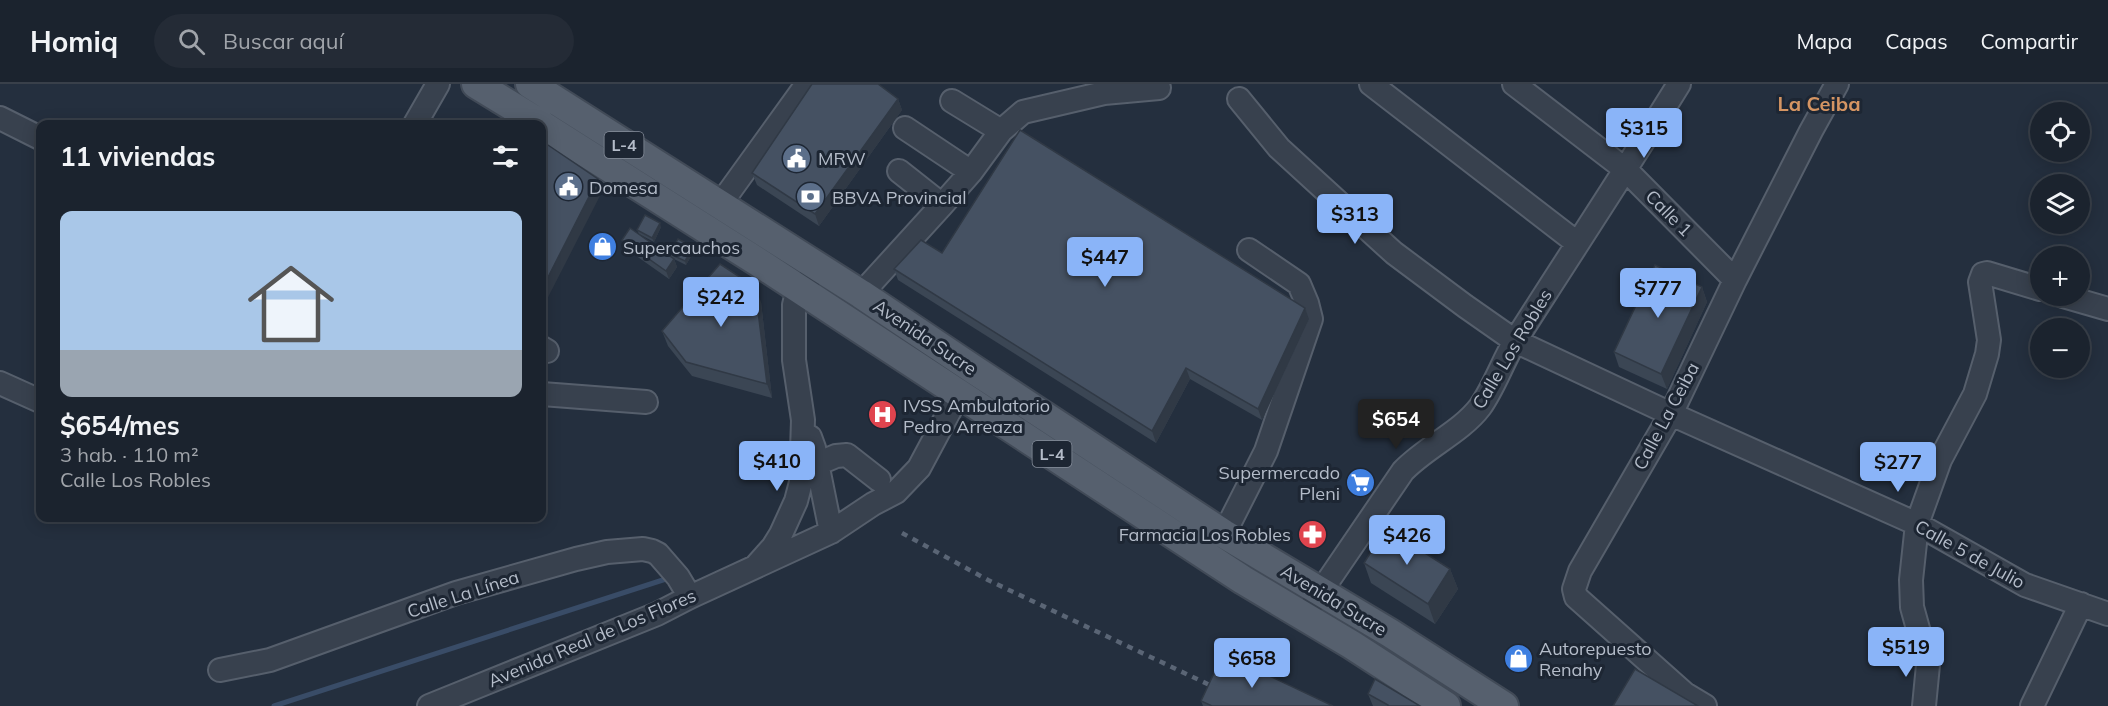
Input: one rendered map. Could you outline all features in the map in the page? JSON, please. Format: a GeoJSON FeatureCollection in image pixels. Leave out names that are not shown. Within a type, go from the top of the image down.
{"type":"FeatureCollection","features":[{"type":"Feature","properties":{"kind":"main road","name":"Avenida Sucre"},"geometry":{"type":"LineString","coordinates":[[476,84],[533,120]]}},
{"type":"Feature","properties":{"kind":"main road","name":"Avenida Sucre"},"geometry":{"type":"LineString","coordinates":[[530,84],[861,294],[1224,534],[1400,639],[1504,706]]}},
{"type":"Feature","properties":{"kind":"main road","name":"Avenida Sucre"},"geometry":{"type":"LineString","coordinates":[[546,128],[1243,580],[1446,706]]}},
{"type":"Feature","properties":{"kind":"street"},"geometry":{"type":"LineString","coordinates":[[416,120],[438,84]]}},
{"type":"Feature","properties":{"kind":"street"},"geometry":{"type":"LineString","coordinates":[[719,206],[807,84]]}},
{"type":"Feature","properties":{"kind":"street"},"geometry":{"type":"LineString","coordinates":[[1055,105],[1065,84]]}},
{"type":"Feature","properties":{"kind":"street"},"geometry":{"type":"LineString","coordinates":[[1371,84],[1577,243]]}},
{"type":"Feature","properties":{"kind":"street","name":"Calle Los Robles"},"geometry":{"type":"LineString","coordinates":[[1304,616],[1403,471],[1480,407],[1515,341],[1679,84]]}},
{"type":"Feature","properties":{"kind":"street","name":"Calle La Ceiba"},"geometry":{"type":"LineString","coordinates":[[1705,706],[1685,694],[1576,597],[1574,589],[1580,571],[1671,414],[1735,280],[1811,130],[1837,84]]}},
{"type":"Feature","properties":{"kind":"street","name":"Calle 1"},"geometry":{"type":"LineString","coordinates":[[1524,87],[1626,170],[1735,280]]}},
{"type":"Feature","properties":{"kind":"street"},"geometry":{"type":"LineString","coordinates":[[861,294],[942,205],[1001,131],[1023,112],[1107,89],[1160,88]]}},
{"type":"Feature","properties":{"kind":"street","name":"Calle 5 de Julio"},"geometry":{"type":"LineString","coordinates":[[1239,99],[1279,148],[1394,253],[1515,341],[1671,414],[1917,524],[2025,585],[2108,614]]}},
{"type":"Feature","properties":{"kind":"street"},"geometry":{"type":"LineString","coordinates":[[952,101],[1001,131]]}},
{"type":"Feature","properties":{"kind":"street"},"geometry":{"type":"LineString","coordinates":[[0,118],[36,136]]}},
{"type":"Feature","properties":{"kind":"street"},"geometry":{"type":"LineString","coordinates":[[905,128],[970,172]]}},
{"type":"Feature","properties":{"kind":"street"},"geometry":{"type":"LineString","coordinates":[[899,171],[942,205]]}},
{"type":"Feature","properties":{"kind":"street"},"geometry":{"type":"LineString","coordinates":[[1224,534],[1266,451],[1311,319],[1299,284],[1249,250]]}},
{"type":"Feature","properties":{"kind":"street","name":"Avenida Real de Los Flores"},"geometry":{"type":"LineString","coordinates":[[755,567],[773,547],[796,501],[801,482],[803,420],[794,360],[794,305],[797,293],[817,267]]}},
{"type":"Feature","properties":{"kind":"street"},"geometry":{"type":"LineString","coordinates":[[1924,706],[1928,666],[1912,607],[1911,580],[1917,524],[1941,460],[1975,394],[1987,354],[1989,340],[1980,282],[1983,274],[1987,273],[2030,285]]}},
{"type":"Feature","properties":{"kind":"street"},"geometry":{"type":"LineString","coordinates":[[2090,304],[2108,309]]}},
{"type":"Feature","properties":{"kind":"street"},"geometry":{"type":"LineString","coordinates":[[0,383],[36,399]]}},
{"type":"Feature","properties":{"kind":"street"},"geometry":{"type":"LineString","coordinates":[[546,394],[646,402]]}},
{"type":"Feature","properties":{"kind":"street","name":"Avenida Real de Los Flores"},"geometry":{"type":"LineString","coordinates":[[429,706],[657,614],[823,536],[896,492],[908,481],[919,468],[958,395]]}},
{"type":"Feature","properties":{"kind":"street","name":"Avenida Real de Los Flores"},"geometry":{"type":"LineString","coordinates":[[803,420],[814,448],[817,464],[823,536]]}},
{"type":"Feature","properties":{"kind":"street"},"geometry":{"type":"LineString","coordinates":[[817,464],[836,456],[846,455],[879,480]]}},
{"type":"Feature","properties":{"kind":"street"},"geometry":{"type":"LineString","coordinates":[[796,501],[796,520],[804,531],[823,536]]}},
{"type":"Feature","properties":{"kind":"street","name":"Calle La Línea"},"geometry":{"type":"LineString","coordinates":[[220,670],[270,660],[456,593],[607,552],[643,549],[658,554],[678,576],[690,597]]}},
{"type":"Feature","properties":{"kind":"street"},"geometry":{"type":"LineString","coordinates":[[2032,706],[2081,604]]}},
{"type":"Feature","properties":{"kind":"building"},"geometry":{"type":"Polygon","coordinates":[[[812,84],[878,84],[898,99],[815,214],[752,173],[812,84]]]}},
{"type":"Feature","properties":{"kind":"building"},"geometry":{"type":"Polygon","coordinates":[[[1020,130],[1305,308],[1258,409],[1186,368],[1152,431],[894,269],[921,240],[942,253],[1020,130]]]}},
{"type":"Feature","properties":{"kind":"building"},"geometry":{"type":"Polygon","coordinates":[[[546,144],[598,179],[546,281],[546,144]]]}},
{"type":"Feature","properties":{"kind":"building"},"geometry":{"type":"Polygon","coordinates":[[[645,215],[660,223],[652,238],[637,230],[645,215]]]}},
{"type":"Feature","properties":{"kind":"building"},"geometry":{"type":"Polygon","coordinates":[[[630,228],[674,259],[666,271],[622,240],[630,228]]]}},
{"type":"Feature","properties":{"kind":"building"},"geometry":{"type":"Polygon","coordinates":[[[678,239],[693,247],[685,261],[670,254],[678,239]]]}},
{"type":"Feature","properties":{"kind":"building"},"geometry":{"type":"Polygon","coordinates":[[[720,264],[755,287],[767,384],[686,362],[662,331],[720,264]]]}},
{"type":"Feature","properties":{"kind":"building"},"geometry":{"type":"Polygon","coordinates":[[[1655,265],[1702,287],[1661,374],[1614,352],[1655,265]]]}},
{"type":"Feature","properties":{"kind":"building"},"geometry":{"type":"Polygon","coordinates":[[[1386,528],[1450,569],[1428,604],[1364,563],[1386,528]]]}},
{"type":"Feature","properties":{"kind":"building"},"geometry":{"type":"Polygon","coordinates":[[[1223,654],[1333,706],[1212,706],[1201,701],[1223,654]]]}},
{"type":"Feature","properties":{"kind":"building"},"geometry":{"type":"Polygon","coordinates":[[[1635,669],[1698,706],[1613,706],[1635,669]]]}},
{"type":"Feature","properties":{"kind":"building"},"geometry":{"type":"Polygon","coordinates":[[[1375,679],[1420,706],[1388,706],[1368,694],[1375,679]]]}},
{"type":"Feature","properties":{"kind":"waterway"},"geometry":{"type":"LineString","coordinates":[[274,706],[669,578]]}},
{"type":"Feature","properties":{"kind":"railway"},"geometry":{"type":"LineString","coordinates":[[902,533],[988,580],[1254,706]]}},
{"type":"Feature","properties":{"kind":"place","name":"MRW"},"geometry":{"type":"Point","coordinates":[797,158]}},
{"type":"Feature","properties":{"kind":"place","name":"Domesa"},"geometry":{"type":"Point","coordinates":[568,187]}},
{"type":"Feature","properties":{"kind":"place","name":"BBVA Provincial"},"geometry":{"type":"Point","coordinates":[811,197]}},
{"type":"Feature","properties":{"kind":"place","name":"Supercauchos"},"geometry":{"type":"Point","coordinates":[602,247]}},
{"type":"Feature","properties":{"kind":"place","name":"IVSS Ambulatorio Pedro Arreaza"},"geometry":{"type":"Point","coordinates":[882,415]}},
{"type":"Feature","properties":{"kind":"place","name":"Supermercado Pleni"},"geometry":{"type":"Point","coordinates":[1361,482]}},
{"type":"Feature","properties":{"kind":"place","name":"Farmacia Los Robles"},"geometry":{"type":"Point","coordinates":[1312,534]}},
{"type":"Feature","properties":{"kind":"place","name":"Autorepuesto Renahy"},"geometry":{"type":"Point","coordinates":[1518,658]}},
{"type":"Feature","properties":{"kind":"district","name":"La Ceiba"},"geometry":{"type":"Point","coordinates":[1819,103]}}]}
